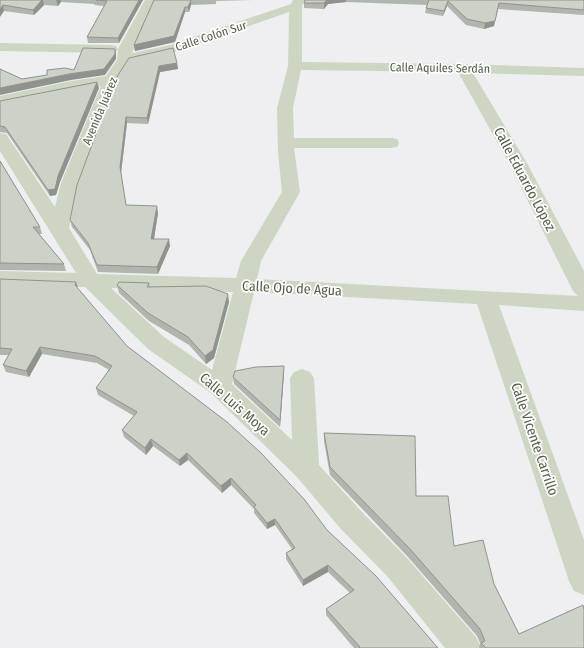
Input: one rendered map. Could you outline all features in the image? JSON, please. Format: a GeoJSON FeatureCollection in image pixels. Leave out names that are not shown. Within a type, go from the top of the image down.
{"type":"FeatureCollection","features":[{"type":"Feature","properties":{"kind":"street","name":"Avenida Juárez"},"geometry":{"type":"LineString","coordinates":[[59,228],[70,183],[111,80],[125,55],[151,0]]}},
{"type":"Feature","properties":{"kind":"street","name":"Calle Colón Sur"},"geometry":{"type":"LineString","coordinates":[[0,47],[135,56],[173,48],[298,3]]}},
{"type":"Feature","properties":{"kind":"street"},"geometry":{"type":"LineString","coordinates":[[219,387],[243,285],[251,261],[292,192],[286,143],[284,108],[295,66],[298,3]]}},
{"type":"Feature","properties":{"kind":"street","name":"Calle Aquiles Serdán"},"geometry":{"type":"LineString","coordinates":[[295,66],[463,68],[584,72]]}},
{"type":"Feature","properties":{"kind":"street","name":"Calle Eduardo López"},"geometry":{"type":"LineString","coordinates":[[463,68],[519,165],[584,292]]}},
{"type":"Feature","properties":{"kind":"street"},"geometry":{"type":"LineString","coordinates":[[0,101],[71,86],[111,80]]}},
{"type":"Feature","properties":{"kind":"street","name":"Calle Luis Moya"},"geometry":{"type":"LineString","coordinates":[[0,138],[59,228],[91,281],[156,343],[219,387],[306,468],[350,519],[397,567],[465,648]]}},
{"type":"Feature","properties":{"kind":"street"},"geometry":{"type":"LineString","coordinates":[[286,143],[391,143]]}},
{"type":"Feature","properties":{"kind":"street","name":"Calle Ojo de Agua"},"geometry":{"type":"LineString","coordinates":[[0,278],[243,285],[485,297],[584,304]]}},
{"type":"Feature","properties":{"kind":"street","name":"Calle Vicente Carrillo"},"geometry":{"type":"LineString","coordinates":[[485,297],[578,543],[584,581]]}},
{"type":"Feature","properties":{"kind":"street"},"geometry":{"type":"LineString","coordinates":[[302,378],[306,468]]}},
{"type":"Feature","properties":{"kind":"building"},"geometry":{"type":"Polygon","coordinates":[[[0,0],[42,0],[33,10],[3,5],[0,9],[0,0]]]}},
{"type":"Feature","properties":{"kind":"building"},"geometry":{"type":"Polygon","coordinates":[[[96,0],[139,0],[118,38],[87,37],[107,1],[96,0]]]}},
{"type":"Feature","properties":{"kind":"building"},"geometry":{"type":"Polygon","coordinates":[[[154,0],[191,0],[188,7],[185,7],[174,36],[134,45],[154,0]]]}},
{"type":"Feature","properties":{"kind":"building"},"geometry":{"type":"Polygon","coordinates":[[[305,0],[327,0],[324,3],[304,3],[305,0]]]}},
{"type":"Feature","properties":{"kind":"building"},"geometry":{"type":"Polygon","coordinates":[[[429,0],[584,0],[584,10],[499,3],[495,21],[485,23],[467,19],[448,1],[444,11],[426,8],[429,0]]]}},
{"type":"Feature","properties":{"kind":"building"},"geometry":{"type":"Polygon","coordinates":[[[83,48],[115,49],[115,54],[104,69],[69,74],[0,88],[0,69],[22,79],[47,75],[47,70],[65,68],[74,70],[83,48]]]}},
{"type":"Feature","properties":{"kind":"building"},"geometry":{"type":"Polygon","coordinates":[[[173,48],[177,63],[159,66],[147,118],[126,117],[120,167],[126,205],[157,206],[151,239],[169,239],[157,267],[97,265],[88,243],[70,220],[77,185],[118,75],[129,58],[173,48]]]}},
{"type":"Feature","properties":{"kind":"building"},"geometry":{"type":"Polygon","coordinates":[[[97,82],[58,176],[55,189],[48,190],[5,127],[0,126],[0,101],[97,82]]]}},
{"type":"Feature","properties":{"kind":"building"},"geometry":{"type":"Polygon","coordinates":[[[0,161],[40,227],[33,227],[64,264],[0,263],[0,161]]]}},
{"type":"Feature","properties":{"kind":"building"},"geometry":{"type":"Polygon","coordinates":[[[0,279],[76,282],[75,285],[127,346],[227,422],[261,453],[304,499],[327,530],[376,576],[438,648],[359,648],[360,647],[326,609],[354,590],[328,565],[303,580],[286,553],[295,548],[275,519],[267,523],[254,507],[256,505],[231,478],[221,486],[187,453],[179,460],[151,439],[145,448],[122,430],[137,412],[96,388],[112,366],[95,356],[40,347],[26,371],[3,365],[12,349],[0,348],[0,279]]]}},
{"type":"Feature","properties":{"kind":"building"},"geometry":{"type":"Polygon","coordinates":[[[119,282],[149,283],[147,287],[206,286],[228,294],[213,350],[205,356],[188,337],[148,313],[117,285],[119,282]]]}},
{"type":"Feature","properties":{"kind":"building"},"geometry":{"type":"Polygon","coordinates":[[[284,366],[280,420],[233,377],[235,371],[256,367],[284,366]]]}},
{"type":"Feature","properties":{"kind":"building"},"geometry":{"type":"Polygon","coordinates":[[[324,433],[415,436],[416,496],[448,496],[454,546],[483,540],[494,584],[519,634],[583,605],[584,648],[486,648],[481,643],[485,641],[480,629],[410,549],[330,467],[324,433]]]}}]}
